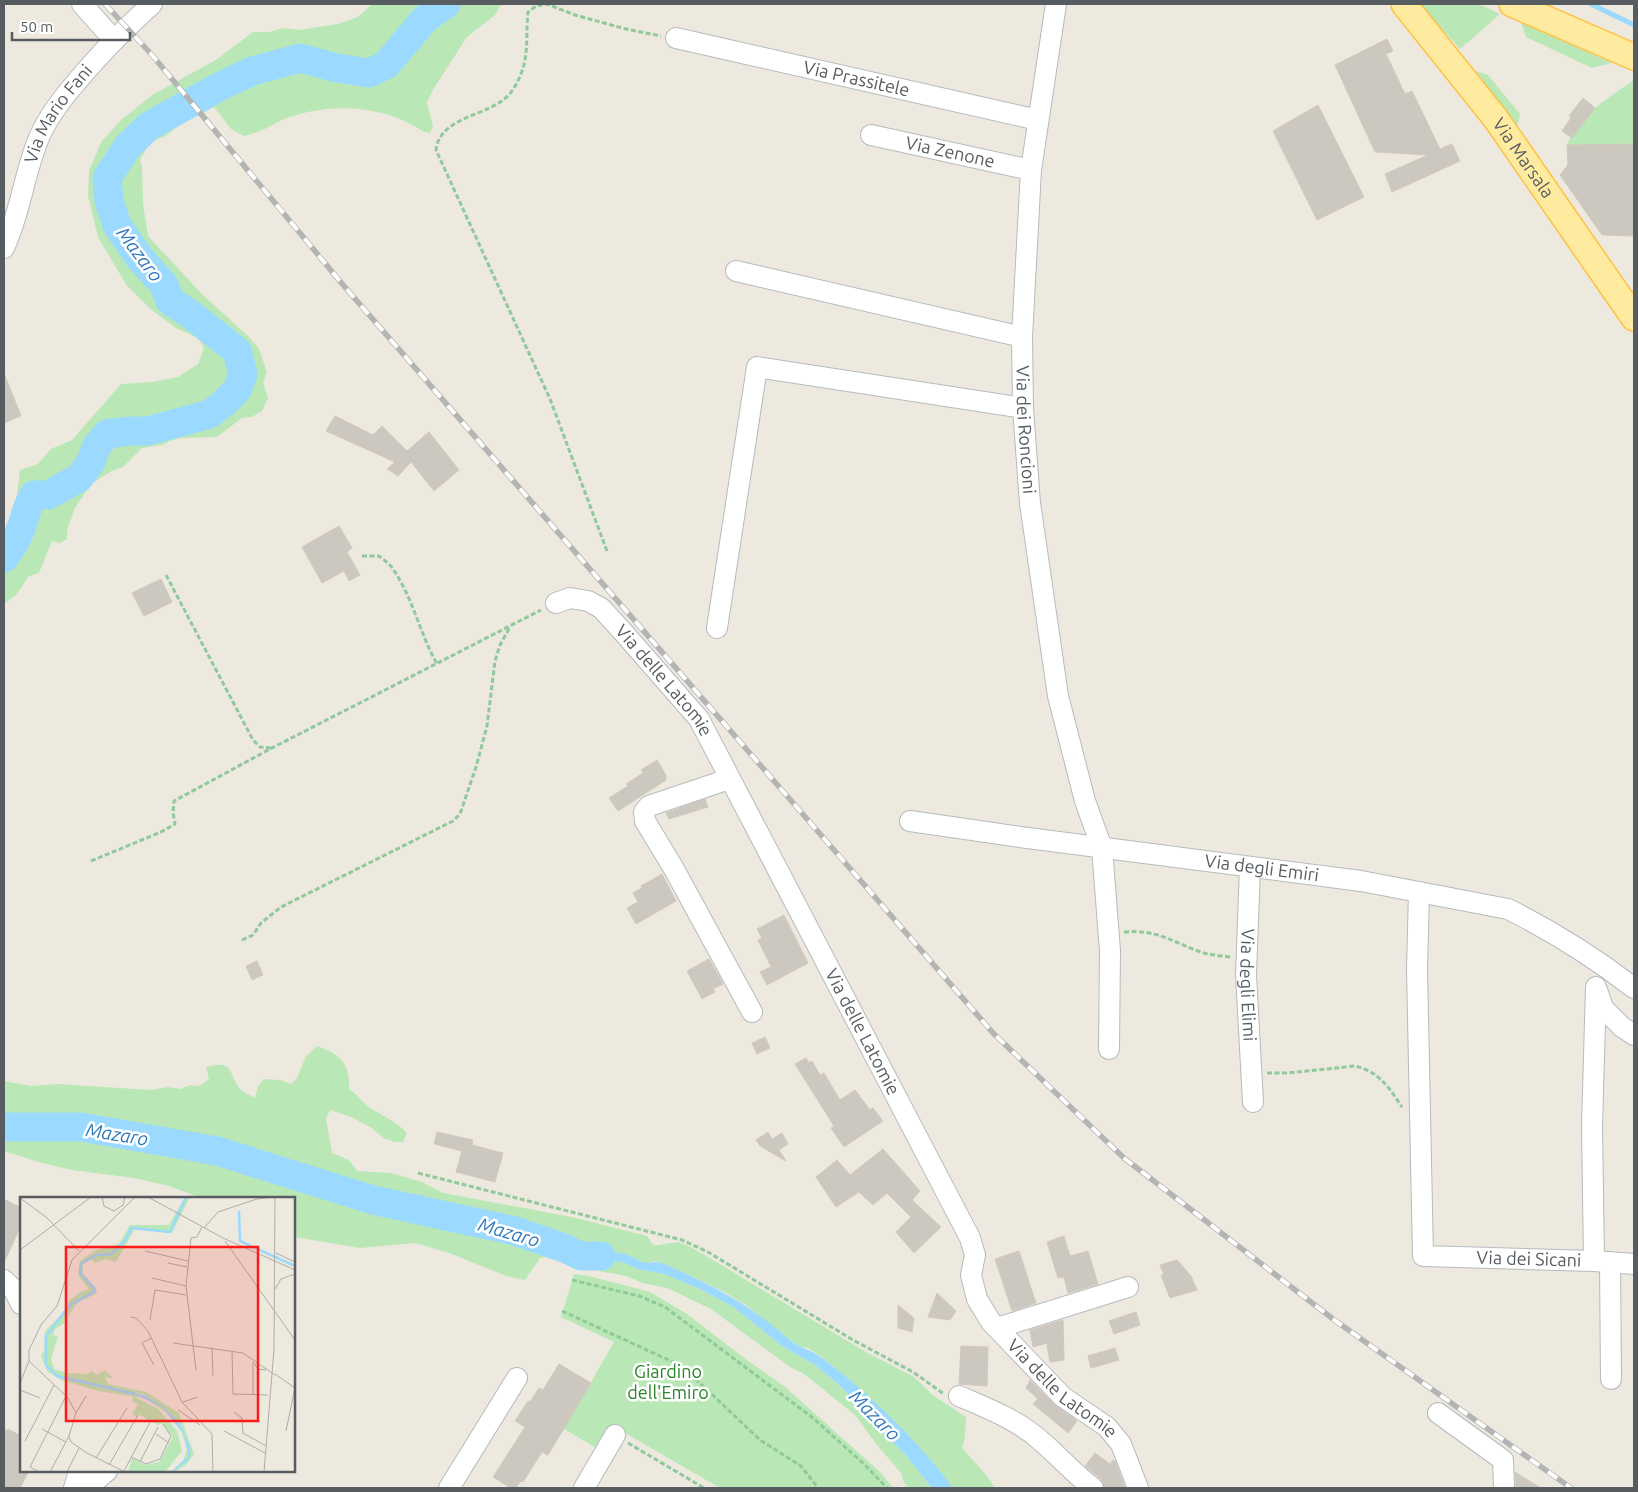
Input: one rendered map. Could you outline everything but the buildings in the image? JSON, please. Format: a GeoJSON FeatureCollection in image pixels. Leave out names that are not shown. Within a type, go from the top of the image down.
{"type":"FeatureCollection","features":[{"type":"Feature","properties":{"kind":"main road","name":"Via Marsala"},"geometry":{"type":"LineString","coordinates":[[1404,4],[1496,119],[1634,318]]}},
{"type":"Feature","properties":{"kind":"main road"},"geometry":{"type":"LineString","coordinates":[[1512,4],[1634,57]]}},
{"type":"Feature","properties":{"kind":"street"},"geometry":{"type":"LineString","coordinates":[[82,4],[114,40]]}},
{"type":"Feature","properties":{"kind":"street","name":"Via Mario Fani"},"geometry":{"type":"LineString","coordinates":[[4,248],[11,233],[38,138],[51,113],[86,70],[152,4]]}},
{"type":"Feature","properties":{"kind":"street","name":"Via dei Roncioni"},"geometry":{"type":"LineString","coordinates":[[1056,4],[1031,170],[1022,337],[1023,408],[1030,503],[1058,696],[1085,801],[1102,848],[1110,951],[1109,1049]]}},
{"type":"Feature","properties":{"kind":"street","name":"Via Prassitele"},"geometry":{"type":"LineString","coordinates":[[676,38],[1038,120]]}},
{"type":"Feature","properties":{"kind":"street","name":"Via Zenone"},"geometry":{"type":"LineString","coordinates":[[871,135],[1031,170]]}},
{"type":"Feature","properties":{"kind":"street"},"geometry":{"type":"LineString","coordinates":[[736,271],[1022,337]]}},
{"type":"Feature","properties":{"kind":"street"},"geometry":{"type":"LineString","coordinates":[[717,628],[757,367],[1023,408]]}},
{"type":"Feature","properties":{"kind":"street","name":"Via delle Latomie"},"geometry":{"type":"LineString","coordinates":[[556,603],[570,598],[588,601],[600,608],[699,720],[970,1238],[975,1255],[972,1275],[977,1299],[997,1328],[1063,1397],[1107,1427],[1121,1444],[1138,1488]]}},
{"type":"Feature","properties":{"kind":"street"},"geometry":{"type":"LineString","coordinates":[[729,779],[649,806],[644,812],[645,821],[674,869],[752,1012]]}},
{"type":"Feature","properties":{"kind":"street","name":"Via degli Emiri"},"geometry":{"type":"LineString","coordinates":[[910,821],[1361,881],[1508,909],[1599,963],[1634,988]]}},
{"type":"Feature","properties":{"kind":"street","name":"Via degli Elimi"},"geometry":{"type":"LineString","coordinates":[[1250,867],[1246,975],[1253,1102]]}},
{"type":"Feature","properties":{"kind":"street"},"geometry":{"type":"LineString","coordinates":[[1419,892],[1417,969],[1421,1134]]}},
{"type":"Feature","properties":{"kind":"street"},"geometry":{"type":"LineString","coordinates":[[1599,963],[1596,987],[1592,1126],[1611,1379]]}},
{"type":"Feature","properties":{"kind":"street"},"geometry":{"type":"LineString","coordinates":[[1596,987],[1603,1008],[1622,1027],[1634,1035]]}},
{"type":"Feature","properties":{"kind":"street","name":"Via dei Sicani"},"geometry":{"type":"LineString","coordinates":[[1421,1134],[1423,1256],[1634,1264]]}},
{"type":"Feature","properties":{"kind":"street"},"geometry":{"type":"LineString","coordinates":[[4,1280],[14,1290],[20,1302]]}},
{"type":"Feature","properties":{"kind":"street"},"geometry":{"type":"LineString","coordinates":[[997,1328],[1128,1287]]}},
{"type":"Feature","properties":{"kind":"street"},"geometry":{"type":"LineString","coordinates":[[449,1488],[518,1378]]}},
{"type":"Feature","properties":{"kind":"street"},"geometry":{"type":"LineString","coordinates":[[959,1396],[1014,1422],[1040,1440],[1093,1488]]}},
{"type":"Feature","properties":{"kind":"street"},"geometry":{"type":"LineString","coordinates":[[1438,1413],[1503,1460],[1504,1488]]}},
{"type":"Feature","properties":{"kind":"street"},"geometry":{"type":"LineString","coordinates":[[584,1488],[615,1435]]}},
{"type":"Feature","properties":{"kind":"street"},"geometry":{"type":"LineString","coordinates":[[74,1488],[79,1472]]}},
{"type":"Feature","properties":{"kind":"street"},"geometry":{"type":"LineString","coordinates":[[87,1488],[106,1472]]}},
{"type":"Feature","properties":{"kind":"path"},"geometry":{"type":"LineString","coordinates":[[607,550],[550,399],[436,150],[437,141],[442,133],[455,124],[501,102],[511,92],[526,62],[528,12],[536,6],[547,4],[575,15],[626,29],[676,38]]}},
{"type":"Feature","properties":{"kind":"path"},"geometry":{"type":"LineString","coordinates":[[362,556],[380,556],[393,568],[416,615],[427,647],[437,664]]}},
{"type":"Feature","properties":{"kind":"path"},"geometry":{"type":"LineString","coordinates":[[166,574],[253,740],[260,747],[272,748]]}},
{"type":"Feature","properties":{"kind":"path"},"geometry":{"type":"LineString","coordinates":[[91,861],[161,832],[175,824],[173,813],[174,800],[556,603]]}},
{"type":"Feature","properties":{"kind":"path"},"geometry":{"type":"LineString","coordinates":[[242,940],[253,934],[261,923],[281,907],[453,821],[460,814],[476,767],[487,726],[500,645],[510,626]]}},
{"type":"Feature","properties":{"kind":"path"},"geometry":{"type":"LineString","coordinates":[[1109,934],[1143,930],[1163,936],[1206,954],[1247,958]]}},
{"type":"Feature","properties":{"kind":"path"},"geometry":{"type":"LineString","coordinates":[[1251,1069],[1270,1074],[1355,1066],[1364,1068],[1382,1080],[1421,1134]]}},
{"type":"Feature","properties":{"kind":"path"},"geometry":{"type":"LineString","coordinates":[[418,1173],[682,1240],[708,1252],[853,1340],[914,1372],[944,1394],[959,1396]]}},
{"type":"Feature","properties":{"kind":"path"},"geometry":{"type":"LineString","coordinates":[[572,1280],[640,1296],[665,1306],[813,1418],[888,1488]]}},
{"type":"Feature","properties":{"kind":"path"},"geometry":{"type":"LineString","coordinates":[[562,1311],[671,1361],[700,1384],[760,1440],[801,1466],[818,1488]]}},
{"type":"Feature","properties":{"kind":"path"},"geometry":{"type":"LineString","coordinates":[[615,1435],[704,1488]]}},
{"type":"Feature","properties":{"kind":"green space"},"geometry":{"type":"Polygon","coordinates":[[[372,4],[501,4],[495,15],[467,37],[434,88],[427,102],[433,126],[430,133],[424,132],[392,116],[375,111],[340,108],[304,113],[284,119],[260,131],[244,136],[231,129],[214,107],[179,125],[166,136],[154,140],[146,149],[140,160],[142,166],[143,204],[148,236],[202,294],[249,337],[259,349],[267,372],[263,383],[268,398],[262,411],[252,417],[242,418],[217,437],[180,438],[162,445],[142,448],[123,467],[112,471],[91,484],[75,508],[67,530],[67,539],[60,543],[52,541],[39,573],[29,576],[16,595],[4,604],[4,533],[17,496],[20,470],[38,464],[51,449],[72,440],[121,384],[152,382],[178,377],[198,364],[204,348],[198,338],[176,328],[153,311],[127,286],[98,237],[88,196],[89,171],[101,142],[120,121],[152,95],[216,60],[253,32],[269,32],[284,28],[299,30],[338,24],[358,17],[372,4]]]}},
{"type":"Feature","properties":{"kind":"green space"},"geometry":{"type":"Polygon","coordinates":[[[1420,4],[1479,4],[1500,14],[1460,49],[1420,4]]]}},
{"type":"Feature","properties":{"kind":"green space"},"geometry":{"type":"Polygon","coordinates":[[[1521,23],[1612,63],[1592,68],[1526,37],[1521,23]]]}},
{"type":"Feature","properties":{"kind":"green space"},"geometry":{"type":"Polygon","coordinates":[[[1476,71],[1488,75],[1520,114],[1517,127],[1476,71]]]}},
{"type":"Feature","properties":{"kind":"green space"},"geometry":{"type":"Polygon","coordinates":[[[1634,80],[1634,144],[1567,145],[1572,134],[1587,116],[1605,100],[1634,80]]]}},
{"type":"Feature","properties":{"kind":"green space"},"geometry":{"type":"Polygon","coordinates":[[[317,1046],[332,1052],[342,1061],[348,1072],[349,1089],[370,1108],[394,1122],[407,1133],[403,1142],[395,1142],[383,1138],[372,1128],[351,1117],[330,1110],[326,1119],[332,1153],[349,1160],[357,1171],[391,1173],[422,1182],[443,1193],[572,1217],[647,1236],[653,1245],[681,1243],[689,1246],[866,1352],[914,1377],[934,1396],[966,1417],[965,1437],[962,1448],[995,1488],[953,1488],[861,1390],[822,1357],[808,1348],[798,1346],[792,1342],[747,1306],[726,1293],[655,1261],[644,1264],[625,1254],[600,1251],[586,1253],[578,1247],[565,1248],[591,1260],[622,1262],[638,1269],[664,1274],[700,1289],[732,1306],[782,1346],[815,1365],[836,1382],[859,1405],[874,1424],[905,1454],[932,1488],[909,1488],[904,1483],[901,1473],[855,1415],[804,1374],[790,1367],[711,1309],[667,1288],[643,1283],[626,1276],[599,1271],[577,1263],[567,1262],[557,1255],[540,1258],[525,1280],[506,1276],[449,1253],[415,1243],[360,1248],[295,1237],[295,1197],[198,1197],[169,1186],[134,1178],[72,1170],[4,1151],[4,1081],[31,1086],[57,1084],[151,1090],[168,1087],[180,1089],[190,1085],[200,1086],[209,1079],[206,1067],[222,1065],[230,1070],[241,1090],[255,1098],[258,1086],[264,1079],[280,1080],[291,1084],[297,1078],[306,1056],[317,1046]]]}},
{"type":"Feature","properties":{"kind":"green space","name":"Giardino dell'Emiro"},"geometry":{"type":"Polygon","coordinates":[[[574,1274],[589,1276],[650,1292],[687,1314],[784,1386],[880,1472],[893,1488],[720,1488],[613,1426],[600,1450],[564,1429],[614,1342],[561,1317],[574,1274]]]}},
{"type":"Feature","properties":{"kind":"water","name":"Mazaro"},"geometry":{"type":"Polygon","coordinates":[[[578,1247],[586,1253],[618,1253],[628,1255],[644,1263],[657,1262],[664,1264],[715,1288],[747,1307],[778,1329],[792,1342],[818,1355],[857,1386],[925,1453],[953,1488],[932,1488],[905,1454],[874,1424],[859,1405],[836,1382],[815,1365],[782,1346],[732,1306],[700,1289],[664,1274],[638,1269],[622,1262],[580,1259],[564,1248],[578,1247]]]}},
{"type":"Feature","properties":{"kind":"waterway","name":"Mazaro"},"geometry":{"type":"LineString","coordinates":[[4,558],[16,540],[34,495],[48,495],[79,478],[91,462],[96,447],[107,434],[148,431],[210,414],[237,390],[243,374],[237,351],[190,314],[170,301],[164,285],[138,256],[117,225],[109,201],[107,178],[128,146],[149,126],[252,71],[300,58],[337,68],[369,73],[386,65],[425,19],[446,4]]}},
{"type":"Feature","properties":{"kind":"waterway"},"geometry":{"type":"LineString","coordinates":[[1591,4],[1634,25]]}},
{"type":"Feature","properties":{"kind":"waterway","name":"Mazaro"},"geometry":{"type":"LineString","coordinates":[[4,1127],[81,1127],[217,1151],[373,1200],[515,1231],[581,1256],[601,1256]]}},
{"type":"Feature","properties":{"kind":"railway"},"geometry":{"type":"LineString","coordinates":[[105,4],[152,55],[344,286],[993,1033],[1124,1158],[1333,1319],[1571,1488]]}}]}
